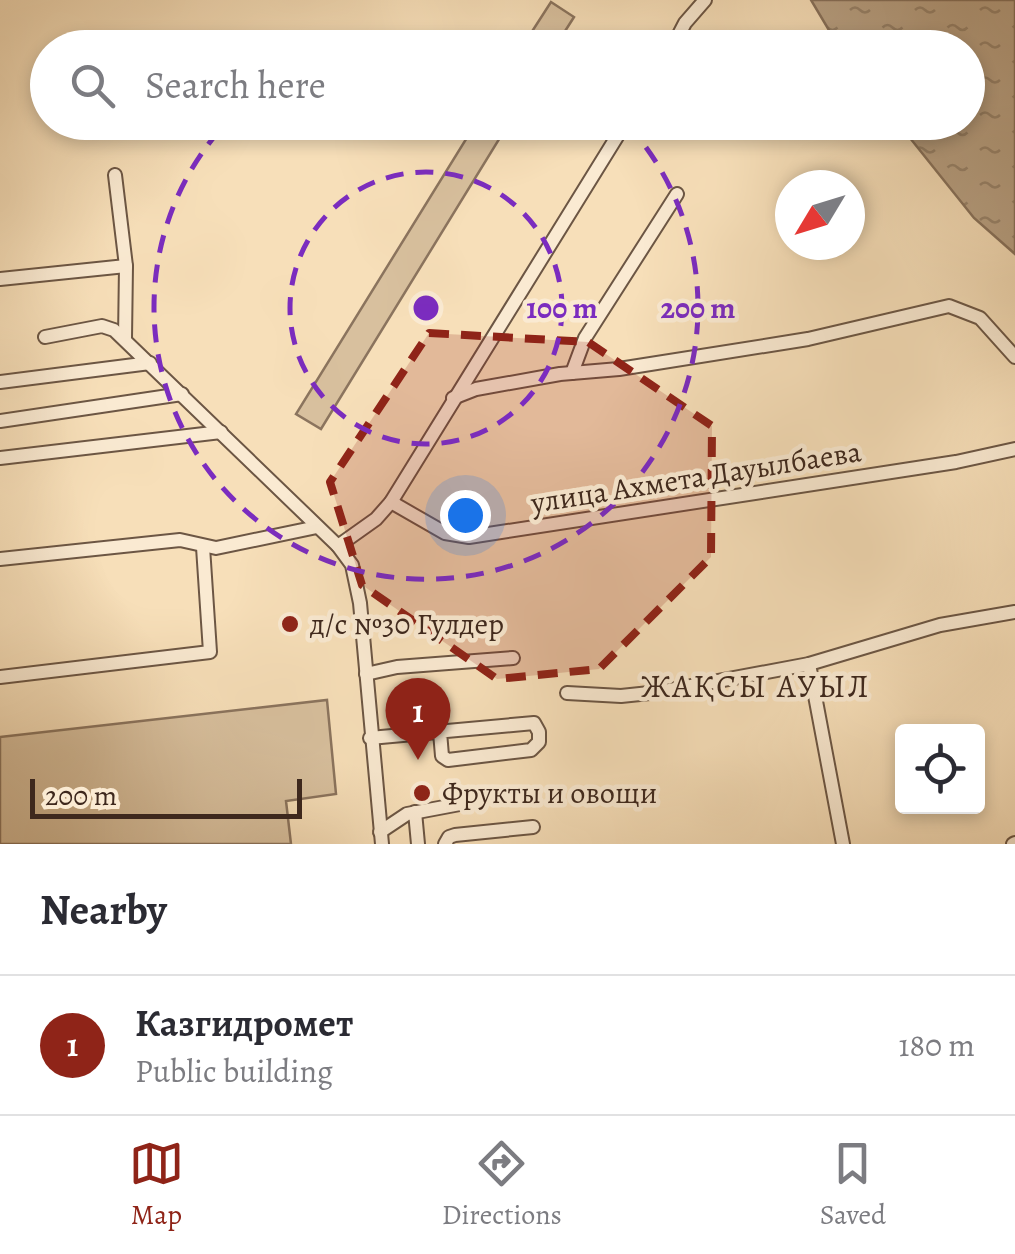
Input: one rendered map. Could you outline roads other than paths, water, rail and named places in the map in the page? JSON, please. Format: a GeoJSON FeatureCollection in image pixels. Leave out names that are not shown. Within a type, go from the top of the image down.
{"type":"FeatureCollection","features":[{"type":"Feature","properties":{"kind":"street"},"geometry":{"type":"LineString","coordinates":[[682,30],[705,0]]}},
{"type":"Feature","properties":{"kind":"street"},"geometry":{"type":"LineString","coordinates":[[338,546],[376,519],[392,502],[615,140]]}},
{"type":"Feature","properties":{"kind":"street"},"geometry":{"type":"LineString","coordinates":[[115,176],[126,266],[125,338]]}},
{"type":"Feature","properties":{"kind":"street"},"geometry":{"type":"LineString","coordinates":[[572,373],[585,338],[677,194]]}},
{"type":"Feature","properties":{"kind":"street"},"geometry":{"type":"LineString","coordinates":[[0,279],[126,266]]}},
{"type":"Feature","properties":{"kind":"street"},"geometry":{"type":"LineString","coordinates":[[453,398],[476,389],[572,373],[808,340],[949,306],[980,318],[1015,357]]}},
{"type":"Feature","properties":{"kind":"street"},"geometry":{"type":"LineString","coordinates":[[46,337],[102,326],[125,338],[338,546],[352,565],[360,602],[381,838]]}},
{"type":"Feature","properties":{"kind":"street"},"geometry":{"type":"LineString","coordinates":[[0,382],[150,363]]}},
{"type":"Feature","properties":{"kind":"street"},"geometry":{"type":"LineString","coordinates":[[0,421],[182,394]]}},
{"type":"Feature","properties":{"kind":"street"},"geometry":{"type":"LineString","coordinates":[[0,458],[220,432]]}},
{"type":"Feature","properties":{"kind":"street","name":"улица Ахмета Дауылбаева"},"geometry":{"type":"LineString","coordinates":[[392,502],[445,533],[469,537],[956,462],[1015,449]]}},
{"type":"Feature","properties":{"kind":"street"},"geometry":{"type":"LineString","coordinates":[[0,560],[180,540],[216,548],[317,527]]}},
{"type":"Feature","properties":{"kind":"street"},"geometry":{"type":"LineString","coordinates":[[0,677],[210,652],[203,547]]}},
{"type":"Feature","properties":{"kind":"street"},"geometry":{"type":"LineString","coordinates":[[567,694],[640,694],[809,664],[940,625],[1015,612]]}},
{"type":"Feature","properties":{"kind":"street"},"geometry":{"type":"LineString","coordinates":[[366,674],[397,667],[513,658]]}},
{"type":"Feature","properties":{"kind":"street"},"geometry":{"type":"LineString","coordinates":[[809,664],[843,844]]}},
{"type":"Feature","properties":{"kind":"street"},"geometry":{"type":"LineString","coordinates":[[370,738],[440,732],[534,724],[539,742],[531,750],[448,760],[442,756],[440,732]]}},
{"type":"Feature","properties":{"kind":"street"},"geometry":{"type":"LineString","coordinates":[[381,838],[415,812],[460,804]]}},
{"type":"Feature","properties":{"kind":"street"},"geometry":{"type":"LineString","coordinates":[[415,812],[418,844]]}},
{"type":"Feature","properties":{"kind":"street"},"geometry":{"type":"LineString","coordinates":[[446,844],[455,835],[533,827]]}},
{"type":"Feature","properties":{"kind":"water"},"geometry":{"type":"Polygon","coordinates":[[[811,0],[1015,0],[1015,254],[974,218],[912,140],[985,140],[985,30],[829,30],[811,0]]]}},
{"type":"Feature","properties":{"kind":"place","name":"д/с №30 Гулдер"},"geometry":{"type":"Point","coordinates":[290,624]}},
{"type":"Feature","properties":{"kind":"place","name":"Казгидромет"},"geometry":{"type":"Point","coordinates":[418,760]}},
{"type":"Feature","properties":{"kind":"place","name":"Фрукты и овощи"},"geometry":{"type":"Point","coordinates":[422,793]}},
{"type":"Feature","properties":{"kind":"district","name":"ЖАҚСЫ АУЫЛ"},"geometry":{"type":"Point","coordinates":[756,686]}}]}
